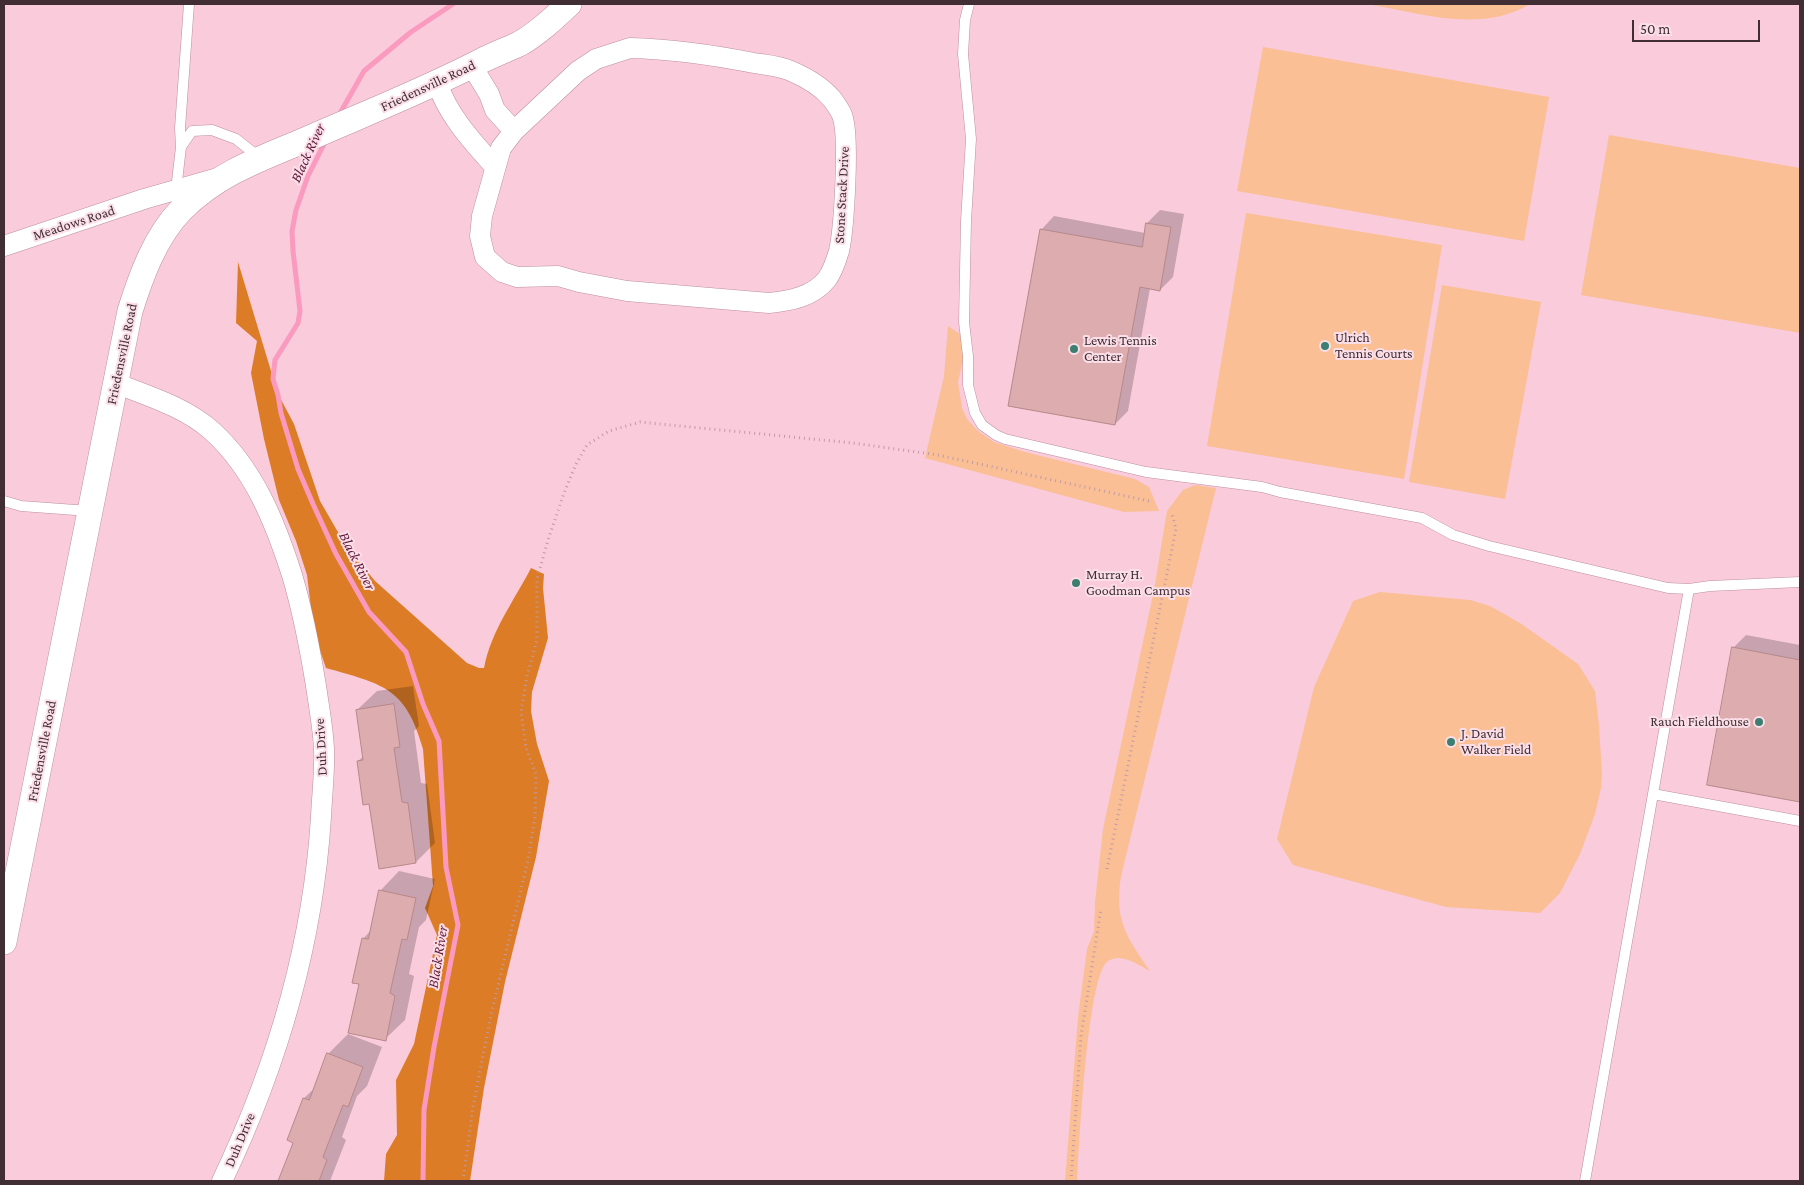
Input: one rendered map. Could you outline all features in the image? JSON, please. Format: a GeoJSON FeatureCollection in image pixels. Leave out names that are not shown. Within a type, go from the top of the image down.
{"type":"FeatureCollection","features":[{"type":"Feature","properties":{"kind":"street","name":"Friedensville Road"},"geometry":{"type":"LineString","coordinates":[[4,942],[130,311],[137,289],[177,202],[202,191],[220,178],[261,159],[366,115],[519,44],[544,26],[569,4]]}},
{"type":"Feature","properties":{"kind":"street","name":"Stone Stack Drive"},"geometry":{"type":"LineString","coordinates":[[630,48],[677,51],[734,59],[790,70],[813,83],[832,98],[842,115],[845,135],[845,174],[839,250],[834,266],[826,280],[811,293],[791,300],[769,303],[626,291],[586,284],[558,276],[517,277],[502,272],[485,257],[480,236],[482,216],[501,148],[514,131],[578,71],[596,59],[630,48]]}},
{"type":"Feature","properties":{"kind":"street"},"geometry":{"type":"LineString","coordinates":[[472,66],[489,94],[495,110],[514,131]]}},
{"type":"Feature","properties":{"kind":"street"},"geometry":{"type":"LineString","coordinates":[[437,83],[444,102],[462,130],[495,167]]}},
{"type":"Feature","properties":{"kind":"street","name":"Meadows Road"},"geometry":{"type":"LineString","coordinates":[[4,246],[144,199],[177,202]]}},
{"type":"Feature","properties":{"kind":"street","name":"Duh Drive"},"geometry":{"type":"LineString","coordinates":[[115,383],[171,405],[195,418],[212,432],[235,456],[255,486],[272,517],[296,590],[309,646],[318,701],[324,749],[322,797],[319,847],[304,943],[283,1030],[240,1144],[222,1181]]}},
{"type":"Feature","properties":{"kind":"lane"},"geometry":{"type":"LineString","coordinates":[[177,202],[189,4]]}},
{"type":"Feature","properties":{"kind":"lane"},"geometry":{"type":"LineString","coordinates":[[969,4],[965,20],[963,54],[971,139],[966,220],[964,322],[968,356],[968,385],[975,413],[982,424],[996,435],[1005,439],[1146,472],[1262,487],[1422,518],[1453,534],[1488,546],[1668,588],[1689,589],[1710,586],[1800,582]]}},
{"type":"Feature","properties":{"kind":"lane"},"geometry":{"type":"LineString","coordinates":[[181,147],[192,131],[212,130],[236,139],[261,159]]}},
{"type":"Feature","properties":{"kind":"lane"},"geometry":{"type":"LineString","coordinates":[[4,501],[21,506],[90,511]]}},
{"type":"Feature","properties":{"kind":"lane"},"geometry":{"type":"LineString","coordinates":[[1585,1181],[1689,589]]}},
{"type":"Feature","properties":{"kind":"lane"},"geometry":{"type":"LineString","coordinates":[[1653,794],[1800,820]]}},
{"type":"Feature","properties":{"kind":"path"},"geometry":{"type":"LineString","coordinates":[[463,1181],[473,1107],[491,1015],[528,860],[535,817],[536,774],[526,748],[520,712],[536,640],[537,579],[564,493],[576,464],[587,445],[608,431],[640,422],[853,443],[938,455],[1149,501]]}},
{"type":"Feature","properties":{"kind":"path"},"geometry":{"type":"LineString","coordinates":[[1107,869],[1176,529],[1172,514]]}},
{"type":"Feature","properties":{"kind":"path"},"geometry":{"type":"LineString","coordinates":[[1070,1181],[1081,1036],[1101,909]]}},
{"type":"Feature","properties":{"kind":"shaded area"},"geometry":{"type":"Polygon","coordinates":[[[1367,4],[1530,4],[1511,13],[1491,18],[1470,20],[1429,16],[1367,4]]]}},
{"type":"Feature","properties":{"kind":"shaded area"},"geometry":{"type":"Polygon","coordinates":[[[1263,47],[1549,97],[1524,241],[1237,191],[1263,47]]]}},
{"type":"Feature","properties":{"kind":"shaded area"},"geometry":{"type":"Polygon","coordinates":[[[1609,135],[1800,168],[1800,333],[1581,295],[1609,135]]]}},
{"type":"Feature","properties":{"kind":"shaded area","name":"Ulrich Tennis Courts"},"geometry":{"type":"Polygon","coordinates":[[[1246,213],[1442,245],[1404,479],[1207,446],[1246,213]]]}},
{"type":"Feature","properties":{"kind":"shaded area"},"geometry":{"type":"Polygon","coordinates":[[[238,262],[278,394],[294,424],[320,501],[346,546],[375,581],[467,663],[484,668],[487,654],[497,629],[531,568],[544,574],[543,588],[548,638],[532,692],[531,711],[537,744],[549,781],[536,857],[505,982],[484,1088],[470,1181],[384,1181],[386,1154],[397,1135],[396,1080],[414,1044],[437,935],[425,908],[433,886],[423,749],[409,712],[400,700],[377,684],[326,668],[314,633],[307,575],[296,541],[279,500],[264,439],[251,373],[257,341],[236,323],[238,262]]]}},
{"type":"Feature","properties":{"kind":"shaded area"},"geometry":{"type":"Polygon","coordinates":[[[1442,285],[1541,302],[1505,499],[1409,482],[1442,285]]]}},
{"type":"Feature","properties":{"kind":"shaded area"},"geometry":{"type":"Polygon","coordinates":[[[948,326],[963,336],[963,360],[958,382],[962,408],[967,419],[978,431],[994,442],[1025,452],[1135,479],[1149,487],[1159,511],[1124,512],[925,458],[944,376],[948,326]]]}},
{"type":"Feature","properties":{"kind":"shaded area"},"geometry":{"type":"Polygon","coordinates":[[[1195,485],[1216,488],[1121,876],[1119,891],[1119,904],[1124,927],[1134,948],[1150,971],[1130,960],[1118,958],[1108,961],[1101,973],[1089,1028],[1077,1181],[1065,1181],[1078,1017],[1087,949],[1094,931],[1095,902],[1103,829],[1154,590],[1167,511],[1183,490],[1195,485]]]}},
{"type":"Feature","properties":{"kind":"shaded area","name":"J. David Walker Field"},"geometry":{"type":"Polygon","coordinates":[[[1380,592],[1470,600],[1490,606],[1520,623],[1578,664],[1595,691],[1602,775],[1595,814],[1580,854],[1560,893],[1540,913],[1446,907],[1293,865],[1277,839],[1314,687],[1353,601],[1380,592]]]}},
{"type":"Feature","properties":{"kind":"building","name":"Lewis Tennis Center"},"geometry":{"type":"Polygon","coordinates":[[[1146,223],[1171,227],[1160,291],[1140,287],[1115,425],[1008,406],[1040,229],[1142,247],[1146,223]]]}},
{"type":"Feature","properties":{"kind":"building","name":"Rauch Fieldhouse"},"geometry":{"type":"Polygon","coordinates":[[[1732,647],[1800,660],[1800,802],[1707,785],[1732,647]]]}},
{"type":"Feature","properties":{"kind":"building"},"geometry":{"type":"Polygon","coordinates":[[[394,704],[400,747],[394,748],[402,802],[408,803],[416,863],[379,869],[369,804],[363,805],[357,761],[363,760],[356,710],[394,704]]]}},
{"type":"Feature","properties":{"kind":"building"},"geometry":{"type":"Polygon","coordinates":[[[379,890],[416,898],[407,940],[402,939],[390,993],[395,996],[386,1041],[348,1033],[359,984],[352,983],[362,938],[368,939],[379,890]]]}},
{"type":"Feature","properties":{"kind":"building"},"geometry":{"type":"Polygon","coordinates":[[[327,1053],[363,1067],[348,1107],[343,1105],[323,1157],[327,1160],[319,1181],[278,1181],[293,1143],[287,1140],[303,1098],[309,1100],[327,1053]]]}},
{"type":"Feature","properties":{"kind":"waterway","name":"Black River"},"geometry":{"type":"LineString","coordinates":[[339,115],[364,71],[411,32],[453,4]]}},
{"type":"Feature","properties":{"kind":"waterway","name":"Black River"},"geometry":{"type":"LineString","coordinates":[[326,140],[308,176],[296,210],[292,231],[300,311],[298,323],[275,360],[273,379],[298,469],[313,504],[336,554],[369,612],[406,652],[423,704],[439,741],[446,867],[458,925],[434,1047],[424,1110],[423,1181]]}},
{"type":"Feature","properties":{"kind":"place","name":"Ulrich Tennis Courts"},"geometry":{"type":"Point","coordinates":[1325,346]}},
{"type":"Feature","properties":{"kind":"place","name":"Lewis Tennis Center"},"geometry":{"type":"Point","coordinates":[1074,349]}},
{"type":"Feature","properties":{"kind":"place","name":"Murray H. Goodman Campus"},"geometry":{"type":"Point","coordinates":[1076,583]}},
{"type":"Feature","properties":{"kind":"place","name":"Rauch Fieldhouse"},"geometry":{"type":"Point","coordinates":[1759,722]}},
{"type":"Feature","properties":{"kind":"place","name":"J. David Walker Field"},"geometry":{"type":"Point","coordinates":[1451,742]}}]}
